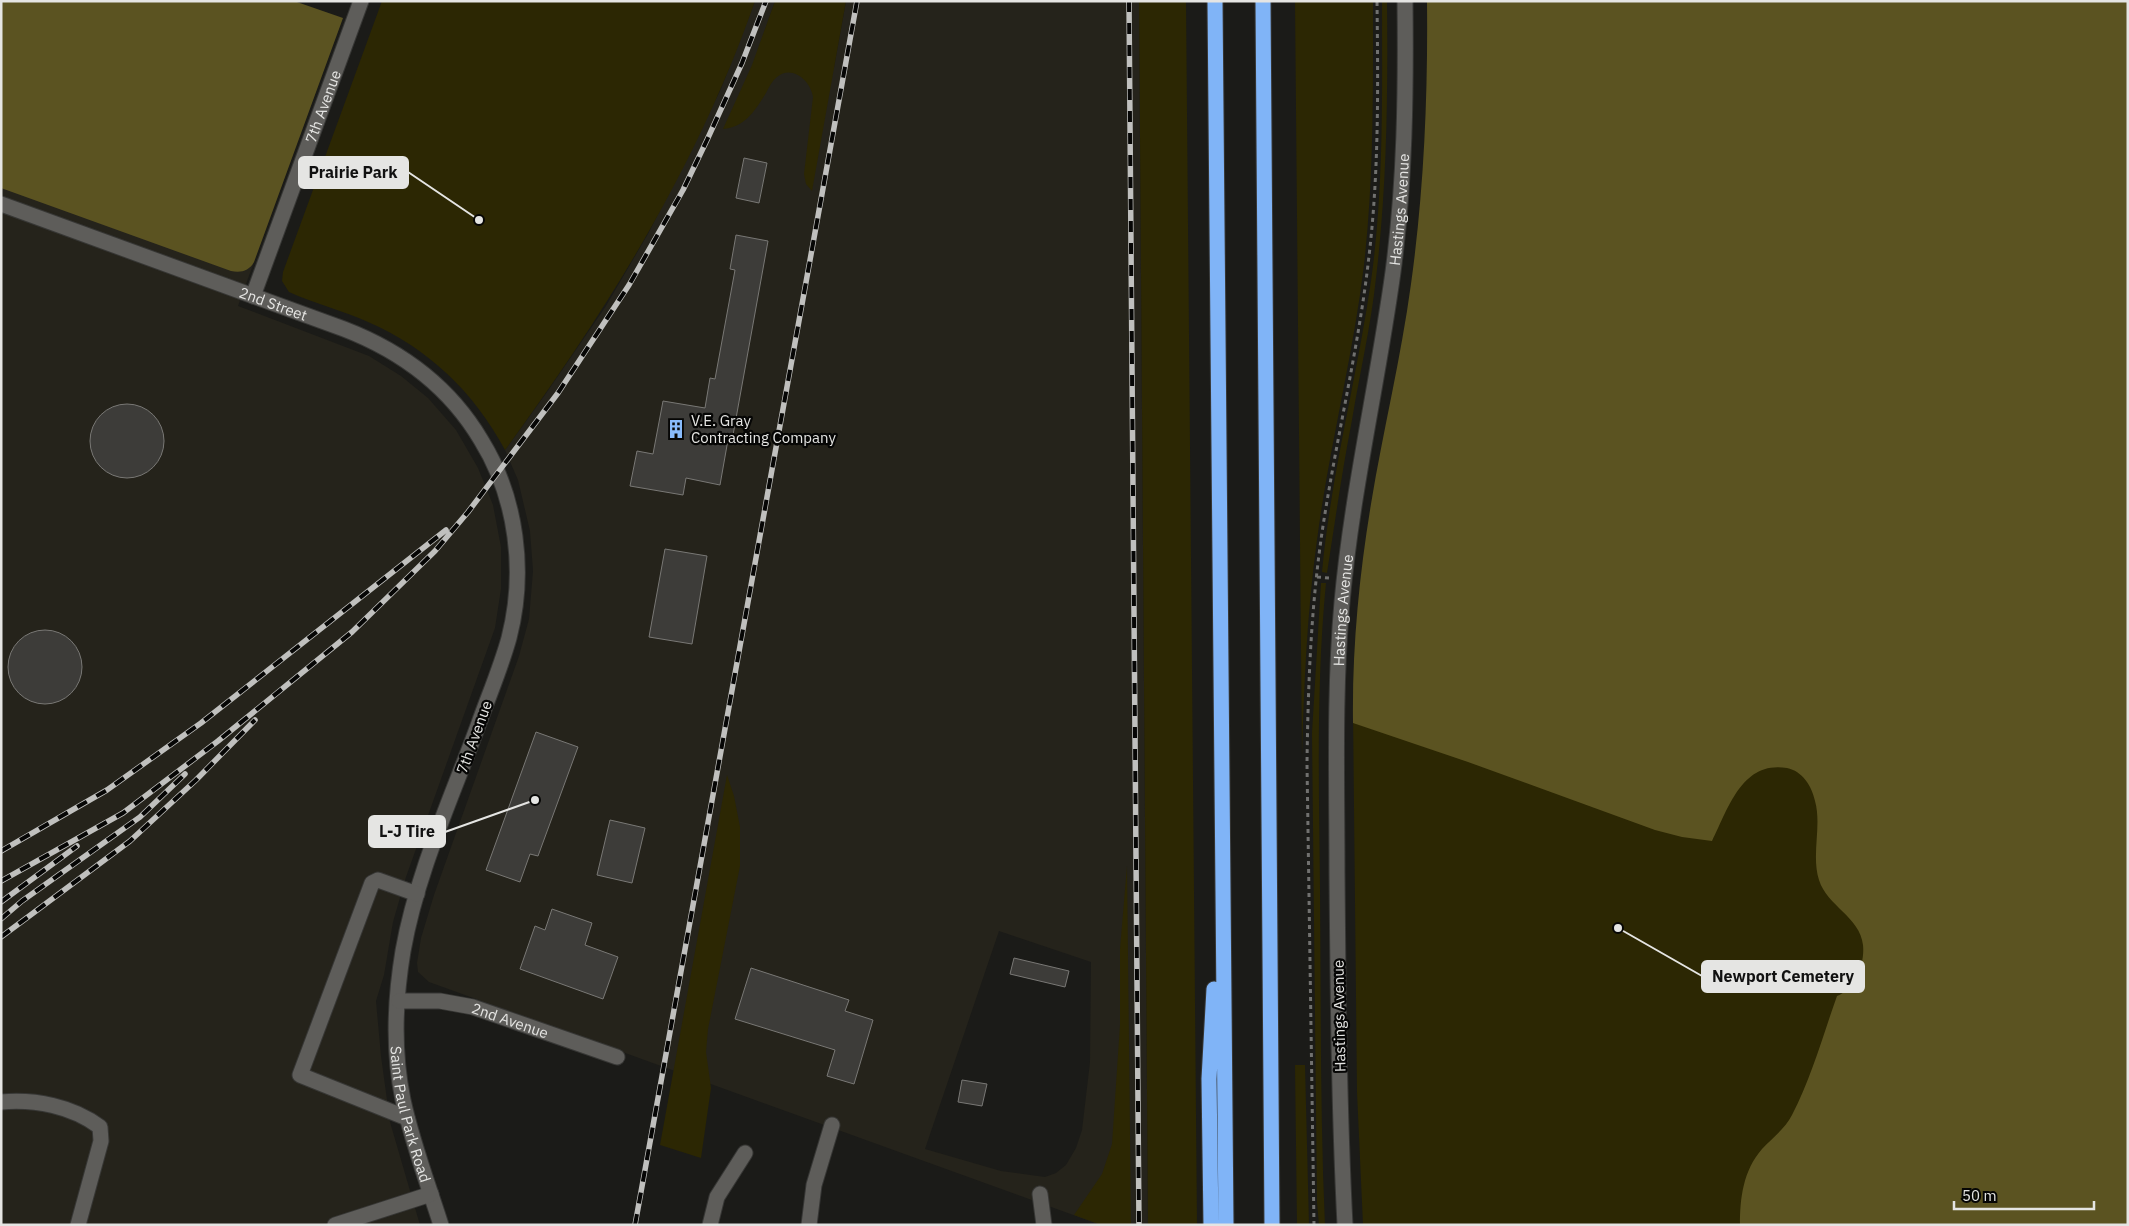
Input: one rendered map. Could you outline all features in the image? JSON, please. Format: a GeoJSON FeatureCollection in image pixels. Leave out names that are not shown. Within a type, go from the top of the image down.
{"type":"FeatureCollection","features":[{"type":"Feature","properties":{"kind":"highway"},"geometry":{"type":"LineString","coordinates":[[1215,1],[1226,1225]]}},
{"type":"Feature","properties":{"kind":"highway"},"geometry":{"type":"LineString","coordinates":[[1263,1],[1272,1225]]}},
{"type":"Feature","properties":{"kind":"highway"},"geometry":{"type":"LineString","coordinates":[[1211,1225],[1209,1079],[1222,848]]}},
{"type":"Feature","properties":{"kind":"street","name":"7th Avenue"},"geometry":{"type":"LineString","coordinates":[[253,296],[361,1]]}},
{"type":"Feature","properties":{"kind":"street","name":"Hastings Avenue"},"geometry":{"type":"LineString","coordinates":[[1345,1225],[1341,1140],[1338,905],[1338,653],[1349,543],[1386,322],[1397,235],[1405,133],[1405,1]]}},
{"type":"Feature","properties":{"kind":"street","name":"2nd Street"},"geometry":{"type":"LineString","coordinates":[[1,204],[361,336],[384,347],[407,361],[436,384],[461,411],[485,445],[498,471]]}},
{"type":"Feature","properties":{"kind":"street","name":"7th Avenue"},"geometry":{"type":"LineString","coordinates":[[398,1001],[403,952],[417,894],[503,659],[514,615],[518,584],[516,549],[509,505],[498,471]]}},
{"type":"Feature","properties":{"kind":"street"},"geometry":{"type":"LineString","coordinates":[[407,1118],[300,1076],[372,883],[378,880],[417,894]]}},
{"type":"Feature","properties":{"kind":"street","name":"2nd Avenue"},"geometry":{"type":"LineString","coordinates":[[398,1001],[440,1001],[473,1007],[617,1057]]}},
{"type":"Feature","properties":{"kind":"street","name":"Saint Paul Park Road"},"geometry":{"type":"LineString","coordinates":[[398,1001],[396,1021],[400,1085],[407,1118],[441,1225]]}},
{"type":"Feature","properties":{"kind":"street"},"geometry":{"type":"LineString","coordinates":[[1,1102],[24,1100],[53,1105],[89,1118],[100,1127],[101,1141],[78,1225]]}},
{"type":"Feature","properties":{"kind":"street"},"geometry":{"type":"LineString","coordinates":[[809,1225],[814,1186],[832,1126]]}},
{"type":"Feature","properties":{"kind":"street"},"geometry":{"type":"LineString","coordinates":[[710,1225],[718,1197],[745,1153]]}},
{"type":"Feature","properties":{"kind":"street"},"geometry":{"type":"LineString","coordinates":[[335,1225],[431,1194]]}},
{"type":"Feature","properties":{"kind":"street"},"geometry":{"type":"LineString","coordinates":[[1040,1194],[1044,1225]]}},
{"type":"Feature","properties":{"kind":"shaded area"},"geometry":{"type":"Polygon","coordinates":[[[1,1],[341,23],[238,306],[369,356],[401,376],[428,398],[456,430],[478,468],[493,505],[501,547],[501,589],[495,628],[406,877],[393,922],[384,975],[376,1001],[390,1122],[420,1225],[1,1225],[1,1]]]}},
{"type":"Feature","properties":{"kind":"shaded area"},"geometry":{"type":"Polygon","coordinates":[[[1,1],[294,1],[343,18],[254,262],[250,267],[238,272],[231,271],[1,188],[1,1]]]}},
{"type":"Feature","properties":{"kind":"shaded area"},"geometry":{"type":"Polygon","coordinates":[[[382,1],[755,1],[732,62],[706,121],[678,179],[647,235],[579,344],[505,450],[479,409],[464,391],[430,359],[390,333],[368,322],[289,292],[282,281],[283,272],[382,1]]]}},
{"type":"Feature","properties":{"kind":"shaded area"},"geometry":{"type":"Polygon","coordinates":[[[755,1],[775,1],[761,42],[834,67],[846,1],[1139,1],[1148,1225],[1101,1225],[429,982],[418,972],[417,963],[421,938],[434,895],[519,656],[529,619],[533,571],[530,531],[518,480],[505,450],[606,306],[648,234],[720,91],[755,1]],[[999,931],[925,1149],[1001,1171],[1045,1177],[1056,1173],[1066,1165],[1076,1148],[1082,1130],[1090,1062],[1091,962],[999,931]]]}},
{"type":"Feature","properties":{"kind":"shaded area"},"geometry":{"type":"Polygon","coordinates":[[[775,1],[846,1],[812,191],[806,184],[804,174],[813,97],[809,85],[800,76],[789,72],[777,77],[749,117],[731,128],[723,129],[752,65],[775,1]]]}},
{"type":"Feature","properties":{"kind":"shaded area"},"geometry":{"type":"Polygon","coordinates":[[[1139,1],[1186,1],[1197,1225],[1148,1225],[1139,1]]]}},
{"type":"Feature","properties":{"kind":"shaded area"},"geometry":{"type":"Polygon","coordinates":[[[1295,1],[1373,1],[1370,199],[1364,265],[1322,506],[1314,567],[1306,649],[1302,757],[1295,1]]]}},
{"type":"Feature","properties":{"kind":"shaded area"},"geometry":{"type":"Polygon","coordinates":[[[1382,1],[1387,1],[1387,71],[1385,174],[1380,243],[1371,313],[1327,573],[1322,572],[1331,499],[1365,317],[1375,246],[1381,141],[1382,1]]]}},
{"type":"Feature","properties":{"kind":"shaded area"},"geometry":{"type":"Polygon","coordinates":[[[1427,1],[2128,1],[2128,1225],[1740,1225],[1742,1195],[1751,1166],[1762,1149],[1782,1129],[1792,1115],[1811,1072],[1837,996],[1854,982],[1862,960],[1863,945],[1861,935],[1850,919],[1829,897],[1819,880],[1816,861],[1817,811],[1814,795],[1809,785],[1797,772],[1787,768],[1772,768],[1759,772],[1748,779],[1739,790],[1712,841],[1682,837],[1655,830],[1468,762],[1353,723],[1355,641],[1363,558],[1407,312],[1419,213],[1426,108],[1427,1]]]}},
{"type":"Feature","properties":{"kind":"shaded area"},"geometry":{"type":"Polygon","coordinates":[[[1321,583],[1326,583],[1321,659],[1319,736],[1321,1099],[1325,1225],[1319,1225],[1317,1202],[1312,733],[1321,583]]]}},
{"type":"Feature","properties":{"kind":"shaded area"},"geometry":{"type":"Polygon","coordinates":[[[1353,712],[1684,828],[1724,712],[1931,785],[1778,1225],[1363,1225],[1357,1092],[1353,712]]]}},
{"type":"Feature","properties":{"kind":"shaded area"},"geometry":{"type":"Polygon","coordinates":[[[727,775],[734,796],[740,827],[740,866],[708,1029],[706,1052],[711,1088],[701,1158],[660,1145],[727,775]]]}},
{"type":"Feature","properties":{"kind":"shaded area"},"geometry":{"type":"Polygon","coordinates":[[[1127,866],[1131,1225],[1101,1225],[1074,1215],[1102,1174],[1112,1144],[1120,1025],[1120,949],[1127,866]]]}},
{"type":"Feature","properties":{"kind":"shaded area"},"geometry":{"type":"Polygon","coordinates":[[[1295,1065],[1305,1065],[1309,1225],[1297,1225],[1295,1065]]]}},
{"type":"Feature","properties":{"kind":"building"},"geometry":{"type":"Polygon","coordinates":[[[744,158],[767,163],[759,203],[736,198],[744,158]]]}},
{"type":"Feature","properties":{"kind":"building"},"geometry":{"type":"Polygon","coordinates":[[[736,235],[768,241],[733,435],[729,434],[720,485],[686,478],[683,495],[630,486],[637,451],[653,454],[663,401],[705,408],[710,378],[715,379],[735,270],[730,269],[736,235]]]}},
{"type":"Feature","properties":{"kind":"building"},"geometry":{"type":"Polygon","coordinates":[[[120,404],[134,404],[148,410],[158,420],[164,434],[162,455],[148,472],[134,478],[120,478],[106,472],[96,462],[90,448],[90,434],[96,420],[106,410],[120,404]]]}},
{"type":"Feature","properties":{"kind":"building"},"geometry":{"type":"Polygon","coordinates":[[[665,549],[707,556],[692,644],[649,637],[665,549]]]}},
{"type":"Feature","properties":{"kind":"building"},"geometry":{"type":"Polygon","coordinates":[[[45,630],[59,633],[71,641],[79,653],[82,667],[79,681],[71,693],[59,701],[45,704],[31,701],[19,693],[11,681],[8,667],[11,653],[19,641],[31,633],[45,630]]]}},
{"type":"Feature","properties":{"kind":"building"},"geometry":{"type":"Polygon","coordinates":[[[536,732],[578,747],[538,856],[530,854],[520,882],[486,870],[536,732]]]}},
{"type":"Feature","properties":{"kind":"building"},"geometry":{"type":"Polygon","coordinates":[[[610,820],[645,828],[632,883],[597,875],[610,820]]]}},
{"type":"Feature","properties":{"kind":"building"},"geometry":{"type":"Polygon","coordinates":[[[552,909],[592,923],[585,945],[618,957],[603,999],[520,969],[535,926],[545,930],[552,909]]]}},
{"type":"Feature","properties":{"kind":"building"},"geometry":{"type":"Polygon","coordinates":[[[1014,958],[1069,971],[1065,987],[1010,974],[1014,958]]]}},
{"type":"Feature","properties":{"kind":"building"},"geometry":{"type":"Polygon","coordinates":[[[751,968],[849,1000],[845,1011],[873,1020],[854,1084],[827,1076],[835,1050],[735,1019],[751,968]]]}},
{"type":"Feature","properties":{"kind":"building"},"geometry":{"type":"Polygon","coordinates":[[[962,1080],[987,1084],[982,1106],[958,1102],[962,1080]]]}},
{"type":"Feature","properties":{"kind":"railway"},"geometry":{"type":"LineString","coordinates":[[1,881],[123,813],[218,741],[352,632],[435,551],[468,512],[558,393],[629,285],[683,190],[742,63],[766,1]]}},
{"type":"Feature","properties":{"kind":"railway"},"geometry":{"type":"LineString","coordinates":[[635,1225],[857,1]]}},
{"type":"Feature","properties":{"kind":"railway"},"geometry":{"type":"LineString","coordinates":[[1129,1],[1139,1225]]}},
{"type":"Feature","properties":{"kind":"railway"},"geometry":{"type":"LineString","coordinates":[[1,851],[107,790],[201,723],[446,530]]}},
{"type":"Feature","properties":{"kind":"railway"},"geometry":{"type":"LineString","coordinates":[[1,937],[130,841],[196,780],[255,720]]}},
{"type":"Feature","properties":{"kind":"railway"},"geometry":{"type":"LineString","coordinates":[[1,919],[22,901],[140,817],[185,774]]}},
{"type":"Feature","properties":{"kind":"railway"},"geometry":{"type":"LineString","coordinates":[[1,902],[77,846]]}},
{"type":"Feature","properties":{"kind":"place","name":"Prairie Park"},"geometry":{"type":"Point","coordinates":[479,220]}},
{"type":"Feature","properties":{"kind":"place","name":"V.E. Gray Contracting Company"},"geometry":{"type":"Point","coordinates":[676,429]}},
{"type":"Feature","properties":{"kind":"place","name":"L-J Tire"},"geometry":{"type":"Point","coordinates":[535,800]}},
{"type":"Feature","properties":{"kind":"place","name":"Newport Cemetery"},"geometry":{"type":"Point","coordinates":[1618,928]}}]}
